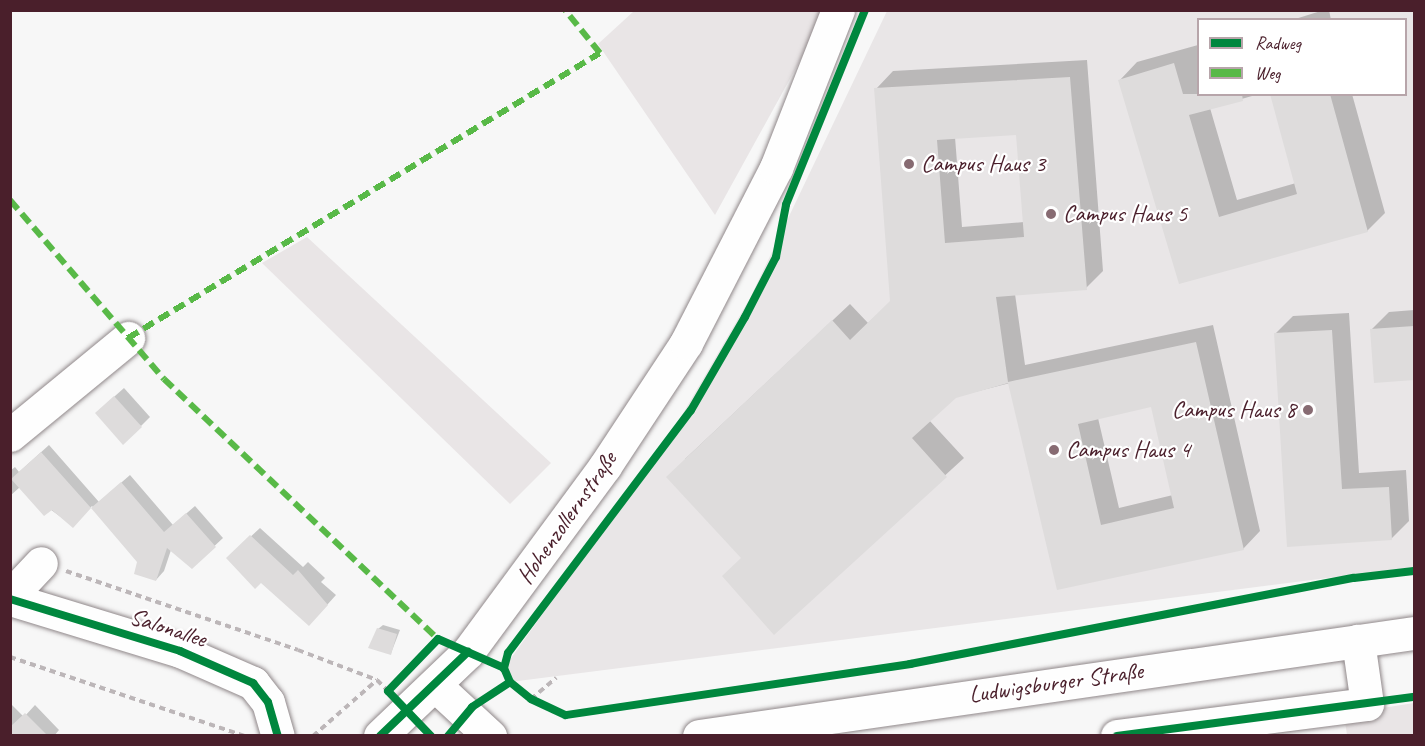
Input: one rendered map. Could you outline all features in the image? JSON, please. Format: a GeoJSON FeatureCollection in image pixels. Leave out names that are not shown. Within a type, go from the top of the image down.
{"type":"FeatureCollection","features":[{"type":"Feature","properties":{"kind":"main road","name":"Hohenzollernstraße"},"geometry":{"type":"LineString","coordinates":[[380,735],[436,686],[482,634],[605,466],[686,344],[724,276],[776,168],[838,10]]}},
{"type":"Feature","properties":{"kind":"main road"},"geometry":{"type":"LineString","coordinates":[[10,435],[128,338]]}},
{"type":"Feature","properties":{"kind":"main road"},"geometry":{"type":"LineString","coordinates":[[10,598],[41,563]]}},
{"type":"Feature","properties":{"kind":"main road","name":"Salonallee"},"geometry":{"type":"LineString","coordinates":[[10,598],[180,651],[237,674],[253,683],[268,702],[278,735]]}},
{"type":"Feature","properties":{"kind":"main road","name":"Ludwigsburger Straße"},"geometry":{"type":"LineString","coordinates":[[699,735],[791,728],[1414,633]]}},
{"type":"Feature","properties":{"kind":"main road"},"geometry":{"type":"LineString","coordinates":[[1117,735],[1367,704],[1358,641]]}},
{"type":"Feature","properties":{"kind":"main road"},"geometry":{"type":"LineString","coordinates":[[436,686],[490,735]]}},
{"type":"Feature","properties":{"kind":"path"},"geometry":{"type":"LineString","coordinates":[[41,563],[377,680],[388,690]]}},
{"type":"Feature","properties":{"kind":"path"},"geometry":{"type":"LineString","coordinates":[[10,657],[245,735]]}},
{"type":"Feature","properties":{"kind":"path"},"geometry":{"type":"LineString","coordinates":[[531,699],[556,678]]}},
{"type":"Feature","properties":{"kind":"path"},"geometry":{"type":"LineString","coordinates":[[313,735],[377,680]]}},
{"type":"Feature","properties":{"kind":"shaded area"},"geometry":{"type":"Polygon","coordinates":[[[634,11],[821,11],[813,37],[715,215],[598,44],[634,11]]]}},
{"type":"Feature","properties":{"kind":"shaded area"},"geometry":{"type":"Polygon","coordinates":[[[887,11],[1414,11],[1414,567],[510,682],[504,668],[671,434],[750,298],[887,11]]]}},
{"type":"Feature","properties":{"kind":"shaded area"},"geometry":{"type":"Polygon","coordinates":[[[307,237],[551,463],[510,504],[262,263],[307,237]]]}},
{"type":"Feature","properties":{"kind":"shaded area"},"geometry":{"type":"Polygon","coordinates":[[[1414,703],[1414,735],[1347,735],[1344,714],[1414,703]]]}},
{"type":"Feature","properties":{"kind":"building"},"geometry":{"type":"Polygon","coordinates":[[[1174,63],[1183,94],[1242,96],[1243,101],[1189,115],[1219,217],[1297,194],[1271,96],[1331,96],[1368,232],[1179,284],[1118,80],[1174,63]]]}},
{"type":"Feature","properties":{"kind":"building"},"geometry":{"type":"Polygon","coordinates":[[[1070,77],[1087,290],[996,297],[1008,382],[1196,342],[1244,550],[1057,590],[1008,383],[956,398],[912,438],[947,477],[774,635],[722,576],[741,558],[666,477],[832,320],[850,340],[890,301],[874,88],[1070,77]],[[1016,135],[937,140],[945,243],[1024,237],[1016,135]],[[1151,407],[1078,424],[1101,525],[1174,508],[1151,407]]]}},
{"type":"Feature","properties":{"kind":"building"},"geometry":{"type":"Polygon","coordinates":[[[1414,326],[1414,380],[1374,383],[1370,329],[1414,326]]]}},
{"type":"Feature","properties":{"kind":"building","name":"Campus Haus 8"},"geometry":{"type":"Polygon","coordinates":[[[1332,330],[1342,489],[1389,487],[1392,540],[1287,547],[1274,333],[1332,330]]]}},
{"type":"Feature","properties":{"kind":"building"},"geometry":{"type":"Polygon","coordinates":[[[114,396],[142,427],[123,445],[95,413],[114,396]]]}},
{"type":"Feature","properties":{"kind":"building"},"geometry":{"type":"Polygon","coordinates":[[[41,452],[91,508],[73,528],[52,510],[44,516],[11,479],[41,452]]]}},
{"type":"Feature","properties":{"kind":"building"},"geometry":{"type":"Polygon","coordinates":[[[121,482],[164,532],[186,513],[216,547],[192,569],[167,548],[156,581],[134,574],[137,562],[91,508],[121,482]]]}},
{"type":"Feature","properties":{"kind":"building"},"geometry":{"type":"Polygon","coordinates":[[[250,535],[293,575],[298,570],[328,605],[309,626],[261,583],[255,589],[226,558],[250,535]]]}},
{"type":"Feature","properties":{"kind":"building"},"geometry":{"type":"Polygon","coordinates":[[[377,628],[397,634],[391,655],[368,648],[377,628]]]}},
{"type":"Feature","properties":{"kind":"building"},"geometry":{"type":"Polygon","coordinates":[[[25,713],[47,735],[10,735],[10,727],[25,713]]]}},
{"type":"Feature","properties":{"kind":"marked path"},"geometry":{"type":"LineString","coordinates":[[128,338],[600,53],[565,10]]}},
{"type":"Feature","properties":{"kind":"marked path"},"geometry":{"type":"LineString","coordinates":[[10,200],[164,379],[441,642]]}},
{"type":"Feature","properties":{"kind":"cycle path"},"geometry":{"type":"LineString","coordinates":[[865,10],[786,205],[776,257],[745,317],[691,410],[508,653],[504,668],[510,682],[531,699],[566,715],[910,664],[1354,578],[1414,571]]}},
{"type":"Feature","properties":{"kind":"cycle path"},"geometry":{"type":"LineString","coordinates":[[10,599],[180,651],[253,683],[268,702],[278,736]]}},
{"type":"Feature","properties":{"kind":"cycle path"},"geometry":{"type":"LineString","coordinates":[[431,736],[388,691],[438,639],[504,668]]}},
{"type":"Feature","properties":{"kind":"cycle path"},"geometry":{"type":"LineString","coordinates":[[380,736],[468,652]]}},
{"type":"Feature","properties":{"kind":"cycle path"},"geometry":{"type":"LineString","coordinates":[[448,736],[472,707],[510,682]]}},
{"type":"Feature","properties":{"kind":"cycle path"},"geometry":{"type":"LineString","coordinates":[[1117,736],[1414,697]]}},
{"type":"Feature","properties":{"kind":"place","name":"Campus Haus 3"},"geometry":{"type":"Point","coordinates":[909,164]}},
{"type":"Feature","properties":{"kind":"place","name":"Campus Haus 5"},"geometry":{"type":"Point","coordinates":[1051,214]}},
{"type":"Feature","properties":{"kind":"place","name":"Campus Haus 8"},"geometry":{"type":"Point","coordinates":[1308,410]}},
{"type":"Feature","properties":{"kind":"place","name":"Campus Haus 4"},"geometry":{"type":"Point","coordinates":[1054,450]}}]}
